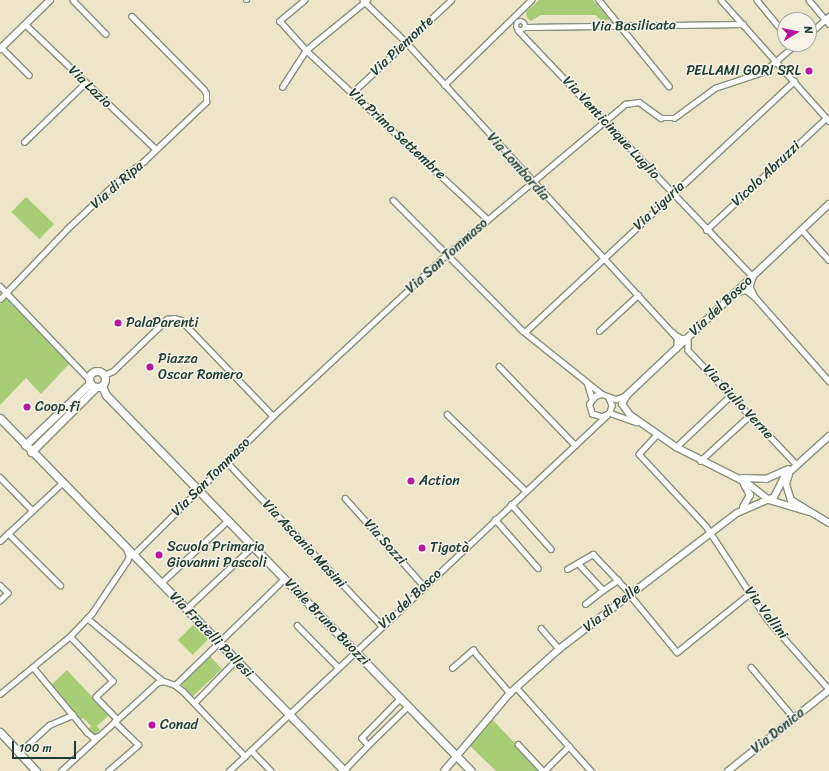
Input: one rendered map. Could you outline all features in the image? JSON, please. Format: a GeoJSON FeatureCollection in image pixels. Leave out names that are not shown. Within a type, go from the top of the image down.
{"type":"FeatureCollection","features":[{"type":"Feature","properties":{"kind":"main road"},"geometry":{"type":"LineString","coordinates":[[25,445],[94,382],[105,382],[104,375],[97,371],[94,382],[32,452]]}},
{"type":"Feature","properties":{"kind":"main road","name":"Viale Bruno Buozzi"},"geometry":{"type":"LineString","coordinates":[[94,382],[355,651],[405,708],[454,759],[462,762],[471,771]]}},
{"type":"Feature","properties":{"kind":"main road","name":"Via Fratelli Pallesi"},"geometry":{"type":"LineString","coordinates":[[0,418],[344,771]]}},
{"type":"Feature","properties":{"kind":"main road"},"geometry":{"type":"LineString","coordinates":[[0,732],[36,771]]}},
{"type":"Feature","properties":{"kind":"street"},"geometry":{"type":"LineString","coordinates":[[29,75],[1,48],[50,0]]}},
{"type":"Feature","properties":{"kind":"street"},"geometry":{"type":"LineString","coordinates":[[72,0],[106,34]]}},
{"type":"Feature","properties":{"kind":"street","name":"Via Primo Settembre"},"geometry":{"type":"LineString","coordinates":[[305,0],[280,21],[306,50],[488,219]]}},
{"type":"Feature","properties":{"kind":"street","name":"Via Piemonte"},"geometry":{"type":"LineString","coordinates":[[352,93],[451,0]]}},
{"type":"Feature","properties":{"kind":"street"},"geometry":{"type":"LineString","coordinates":[[444,85],[507,20],[531,0]]}},
{"type":"Feature","properties":{"kind":"street"},"geometry":{"type":"LineString","coordinates":[[599,0],[668,86]]}},
{"type":"Feature","properties":{"kind":"street"},"geometry":{"type":"LineString","coordinates":[[721,0],[827,120]]}},
{"type":"Feature","properties":{"kind":"street"},"geometry":{"type":"LineString","coordinates":[[757,0],[777,24]]}},
{"type":"Feature","properties":{"kind":"street"},"geometry":{"type":"LineString","coordinates":[[809,0],[828,20],[817,28]]}},
{"type":"Feature","properties":{"kind":"street"},"geometry":{"type":"LineString","coordinates":[[282,87],[306,50],[365,1]]}},
{"type":"Feature","properties":{"kind":"street","name":"Via Lombardia"},"geometry":{"type":"LineString","coordinates":[[365,1],[406,42],[531,181],[673,333]]}},
{"type":"Feature","properties":{"kind":"street"},"geometry":{"type":"LineString","coordinates":[[516,13],[526,27]]}},
{"type":"Feature","properties":{"kind":"street","name":"Via di Ripa"},"geometry":{"type":"LineString","coordinates":[[0,299],[67,229],[206,102],[206,94],[132,17]]}},
{"type":"Feature","properties":{"kind":"street","name":"Via Venticinque Luglio"},"geometry":{"type":"LineString","coordinates":[[507,20],[604,120],[706,230],[753,277]]}},
{"type":"Feature","properties":{"kind":"street"},"geometry":{"type":"LineString","coordinates":[[517,29],[517,23],[523,21]]}},
{"type":"Feature","properties":{"kind":"street","name":"Via Lazio"},"geometry":{"type":"LineString","coordinates":[[25,24],[85,83],[156,149]]}},
{"type":"Feature","properties":{"kind":"street","name":"Via Basilicata"},"geometry":{"type":"LineString","coordinates":[[517,29],[523,31],[526,27],[743,24]]}},
{"type":"Feature","properties":{"kind":"street","name":"Via San Tommaso"},"geometry":{"type":"LineString","coordinates":[[133,555],[273,416],[447,254],[604,120],[625,104],[634,101],[643,104],[661,118],[674,118],[707,92],[757,76],[786,52]]}},
{"type":"Feature","properties":{"kind":"street","name":"Via Liguria"},"geometry":{"type":"LineString","coordinates":[[524,332],[794,81]]}},
{"type":"Feature","properties":{"kind":"street"},"geometry":{"type":"LineString","coordinates":[[24,142],[85,83]]}},
{"type":"Feature","properties":{"kind":"street","name":"Vicolo Abruzzi"},"geometry":{"type":"LineString","coordinates":[[706,230],[827,120]]}},
{"type":"Feature","properties":{"kind":"street"},"geometry":{"type":"LineString","coordinates":[[393,200],[524,332],[602,394],[609,398],[616,399],[627,395]]}},
{"type":"Feature","properties":{"kind":"street","name":"Via del Bosco"},"geometry":{"type":"LineString","coordinates":[[627,395],[829,204]]}},
{"type":"Feature","properties":{"kind":"street"},"geometry":{"type":"LineString","coordinates":[[802,230],[829,260]]}},
{"type":"Feature","properties":{"kind":"street"},"geometry":{"type":"LineString","coordinates":[[753,277],[750,287],[755,297]]}},
{"type":"Feature","properties":{"kind":"street"},"geometry":{"type":"LineString","coordinates":[[0,286],[94,382]]}},
{"type":"Feature","properties":{"kind":"street"},"geometry":{"type":"LineString","coordinates":[[736,293],[746,290],[755,297],[829,381]]}},
{"type":"Feature","properties":{"kind":"street"},"geometry":{"type":"LineString","coordinates":[[599,331],[638,295]]}},
{"type":"Feature","properties":{"kind":"street"},"geometry":{"type":"LineString","coordinates":[[104,375],[113,371],[167,319],[174,318],[181,320],[273,416]]}},
{"type":"Feature","properties":{"kind":"street"},"geometry":{"type":"LineString","coordinates":[[673,333],[683,339],[688,338]]}},
{"type":"Feature","properties":{"kind":"street"},"geometry":{"type":"LineString","coordinates":[[673,333],[678,344],[675,350]]}},
{"type":"Feature","properties":{"kind":"street","name":"Via Giulio Verne"},"geometry":{"type":"LineString","coordinates":[[688,338],[688,350],[795,465]]}},
{"type":"Feature","properties":{"kind":"street"},"geometry":{"type":"LineString","coordinates":[[499,366],[575,445]]}},
{"type":"Feature","properties":{"kind":"street"},"geometry":{"type":"LineString","coordinates":[[586,381],[592,398],[589,407],[594,416],[592,428]]}},
{"type":"Feature","properties":{"kind":"street"},"geometry":{"type":"LineString","coordinates":[[592,398],[602,394]]}},
{"type":"Feature","properties":{"kind":"street"},"geometry":{"type":"LineString","coordinates":[[627,395],[622,404],[624,409],[643,426],[700,461],[747,483],[769,500],[809,512]]}},
{"type":"Feature","properties":{"kind":"street"},"geometry":{"type":"LineString","coordinates":[[676,447],[731,395]]}},
{"type":"Feature","properties":{"kind":"street"},"geometry":{"type":"LineString","coordinates":[[608,415],[612,405],[609,398]]}},
{"type":"Feature","properties":{"kind":"street"},"geometry":{"type":"LineString","coordinates":[[447,414],[526,491]]}},
{"type":"Feature","properties":{"kind":"street"},"geometry":{"type":"LineString","coordinates":[[594,416],[608,415],[643,426]]}},
{"type":"Feature","properties":{"kind":"street","name":"Via del Bosco"},"geometry":{"type":"LineString","coordinates":[[229,771],[511,504],[592,428],[608,415]]}},
{"type":"Feature","properties":{"kind":"street"},"geometry":{"type":"LineString","coordinates":[[700,461],[750,415]]}},
{"type":"Feature","properties":{"kind":"street","name":"Via Vallini"},"geometry":{"type":"LineString","coordinates":[[657,435],[639,454],[710,532],[767,619],[829,690]]}},
{"type":"Feature","properties":{"kind":"street"},"geometry":{"type":"LineString","coordinates":[[769,500],[774,496],[784,477],[795,465],[829,436]]}},
{"type":"Feature","properties":{"kind":"street","name":"Via Ascanio Masini"},"geometry":{"type":"LineString","coordinates":[[227,462],[382,626]]}},
{"type":"Feature","properties":{"kind":"street"},"geometry":{"type":"LineString","coordinates":[[732,475],[758,480],[781,473],[795,465]]}},
{"type":"Feature","properties":{"kind":"street"},"geometry":{"type":"LineString","coordinates":[[795,465],[786,479],[787,492],[795,504],[829,523]]}},
{"type":"Feature","properties":{"kind":"street"},"geometry":{"type":"LineString","coordinates":[[732,475],[743,483],[750,493],[747,503],[737,513]]}},
{"type":"Feature","properties":{"kind":"street"},"geometry":{"type":"LineString","coordinates":[[0,477],[32,510]]}},
{"type":"Feature","properties":{"kind":"street"},"geometry":{"type":"LineString","coordinates":[[0,541],[62,483]]}},
{"type":"Feature","properties":{"kind":"street","name":"Via Sozzi"},"geometry":{"type":"LineString","coordinates":[[346,498],[424,586]]}},
{"type":"Feature","properties":{"kind":"street","name":"Via di Pelle"},"geometry":{"type":"LineString","coordinates":[[444,771],[510,693],[559,649],[710,532],[737,513],[755,503],[769,500]]}},
{"type":"Feature","properties":{"kind":"street"},"geometry":{"type":"LineString","coordinates":[[511,504],[551,549]]}},
{"type":"Feature","properties":{"kind":"street"},"geometry":{"type":"LineString","coordinates":[[161,583],[228,520]]}},
{"type":"Feature","properties":{"kind":"street"},"geometry":{"type":"LineString","coordinates":[[495,520],[538,568]]}},
{"type":"Feature","properties":{"kind":"street"},"geometry":{"type":"LineString","coordinates":[[8,533],[60,585]]}},
{"type":"Feature","properties":{"kind":"street"},"geometry":{"type":"LineString","coordinates":[[0,694],[70,636],[87,618],[127,561],[129,556],[125,546]]}},
{"type":"Feature","properties":{"kind":"street"},"geometry":{"type":"LineString","coordinates":[[186,609],[254,546]]}},
{"type":"Feature","properties":{"kind":"street"},"geometry":{"type":"LineString","coordinates":[[567,569],[593,554],[618,580],[677,652],[750,593]]}},
{"type":"Feature","properties":{"kind":"street"},"geometry":{"type":"LineString","coordinates":[[127,561],[142,564]]}},
{"type":"Feature","properties":{"kind":"street"},"geometry":{"type":"LineString","coordinates":[[578,563],[603,590]]}},
{"type":"Feature","properties":{"kind":"street"},"geometry":{"type":"LineString","coordinates":[[175,685],[285,578]]}},
{"type":"Feature","properties":{"kind":"street"},"geometry":{"type":"LineString","coordinates":[[585,604],[618,580]]}},
{"type":"Feature","properties":{"kind":"street"},"geometry":{"type":"LineString","coordinates":[[0,586],[8,593],[0,601]]}},
{"type":"Feature","properties":{"kind":"street"},"geometry":{"type":"LineString","coordinates":[[87,618],[164,682]]}},
{"type":"Feature","properties":{"kind":"street"},"geometry":{"type":"LineString","coordinates":[[297,625],[338,667]]}},
{"type":"Feature","properties":{"kind":"street"},"geometry":{"type":"LineString","coordinates":[[541,628],[559,649]]}},
{"type":"Feature","properties":{"kind":"street"},"geometry":{"type":"LineString","coordinates":[[70,636],[113,681],[96,697],[138,745],[108,771]]}},
{"type":"Feature","properties":{"kind":"street"},"geometry":{"type":"LineString","coordinates":[[452,668],[472,650],[510,693]]}},
{"type":"Feature","properties":{"kind":"street"},"geometry":{"type":"LineString","coordinates":[[194,703],[236,660]]}},
{"type":"Feature","properties":{"kind":"street"},"geometry":{"type":"LineString","coordinates":[[33,667],[92,736],[98,736]]}},
{"type":"Feature","properties":{"kind":"street"},"geometry":{"type":"LineString","coordinates":[[751,667],[794,718]]}},
{"type":"Feature","properties":{"kind":"street"},"geometry":{"type":"LineString","coordinates":[[61,771],[157,683],[164,682],[175,685],[245,756]]}},
{"type":"Feature","properties":{"kind":"street"},"geometry":{"type":"LineString","coordinates":[[516,687],[591,771]]}},
{"type":"Feature","properties":{"kind":"street","name":"Via Donica"},"geometry":{"type":"LineString","coordinates":[[728,771],[829,690]]}},
{"type":"Feature","properties":{"kind":"street"},"geometry":{"type":"LineString","coordinates":[[368,745],[362,738],[399,700]]}},
{"type":"Feature","properties":{"kind":"street"},"geometry":{"type":"LineString","coordinates":[[344,771],[405,708]]}},
{"type":"Feature","properties":{"kind":"street"},"geometry":{"type":"LineString","coordinates":[[19,752],[49,725],[73,715]]}},
{"type":"Feature","properties":{"kind":"street"},"geometry":{"type":"LineString","coordinates":[[518,744],[543,771],[569,746]]}},
{"type":"Feature","properties":{"kind":"street"},"geometry":{"type":"LineString","coordinates":[[251,750],[271,771]]}},
{"type":"Feature","properties":{"kind":"green space"},"geometry":{"type":"Polygon","coordinates":[[[539,0],[593,0],[610,20],[602,21],[595,15],[541,15],[531,21],[527,18],[526,12],[539,0]]]}},
{"type":"Feature","properties":{"kind":"green space"},"geometry":{"type":"Polygon","coordinates":[[[26,197],[54,224],[39,239],[11,212],[26,197]]]}},
{"type":"Feature","properties":{"kind":"green space"},"geometry":{"type":"Polygon","coordinates":[[[6,298],[70,363],[41,394],[26,378],[0,405],[0,304],[6,298]]]}},
{"type":"Feature","properties":{"kind":"green space"},"geometry":{"type":"Polygon","coordinates":[[[194,624],[209,639],[193,655],[178,640],[194,624]]]}},
{"type":"Feature","properties":{"kind":"green space"},"geometry":{"type":"Polygon","coordinates":[[[209,655],[222,669],[193,696],[180,682],[209,655]]]}},
{"type":"Feature","properties":{"kind":"green space"},"geometry":{"type":"Polygon","coordinates":[[[67,670],[109,715],[97,726],[100,730],[96,734],[92,735],[88,730],[91,726],[83,718],[80,720],[51,685],[67,670]]]}},
{"type":"Feature","properties":{"kind":"green space"},"geometry":{"type":"Polygon","coordinates":[[[491,718],[540,770],[496,771],[468,744],[491,718]]]}},
{"type":"Feature","properties":{"kind":"place","name":"PELLAMI GORI SRL"},"geometry":{"type":"Point","coordinates":[809,71]}},
{"type":"Feature","properties":{"kind":"place","name":"PalaParenti"},"geometry":{"type":"Point","coordinates":[118,323]}},
{"type":"Feature","properties":{"kind":"place","name":"Piazza Oscar Romero"},"geometry":{"type":"Point","coordinates":[150,367]}},
{"type":"Feature","properties":{"kind":"place","name":"Coop.fi"},"geometry":{"type":"Point","coordinates":[27,407]}},
{"type":"Feature","properties":{"kind":"place","name":"Action"},"geometry":{"type":"Point","coordinates":[411,481]}},
{"type":"Feature","properties":{"kind":"place","name":"Tigotà"},"geometry":{"type":"Point","coordinates":[422,548]}},
{"type":"Feature","properties":{"kind":"place","name":"Scuola Primaria Giovanni Pascoli"},"geometry":{"type":"Point","coordinates":[159,555]}},
{"type":"Feature","properties":{"kind":"place","name":"Conad"},"geometry":{"type":"Point","coordinates":[152,725]}}]}
